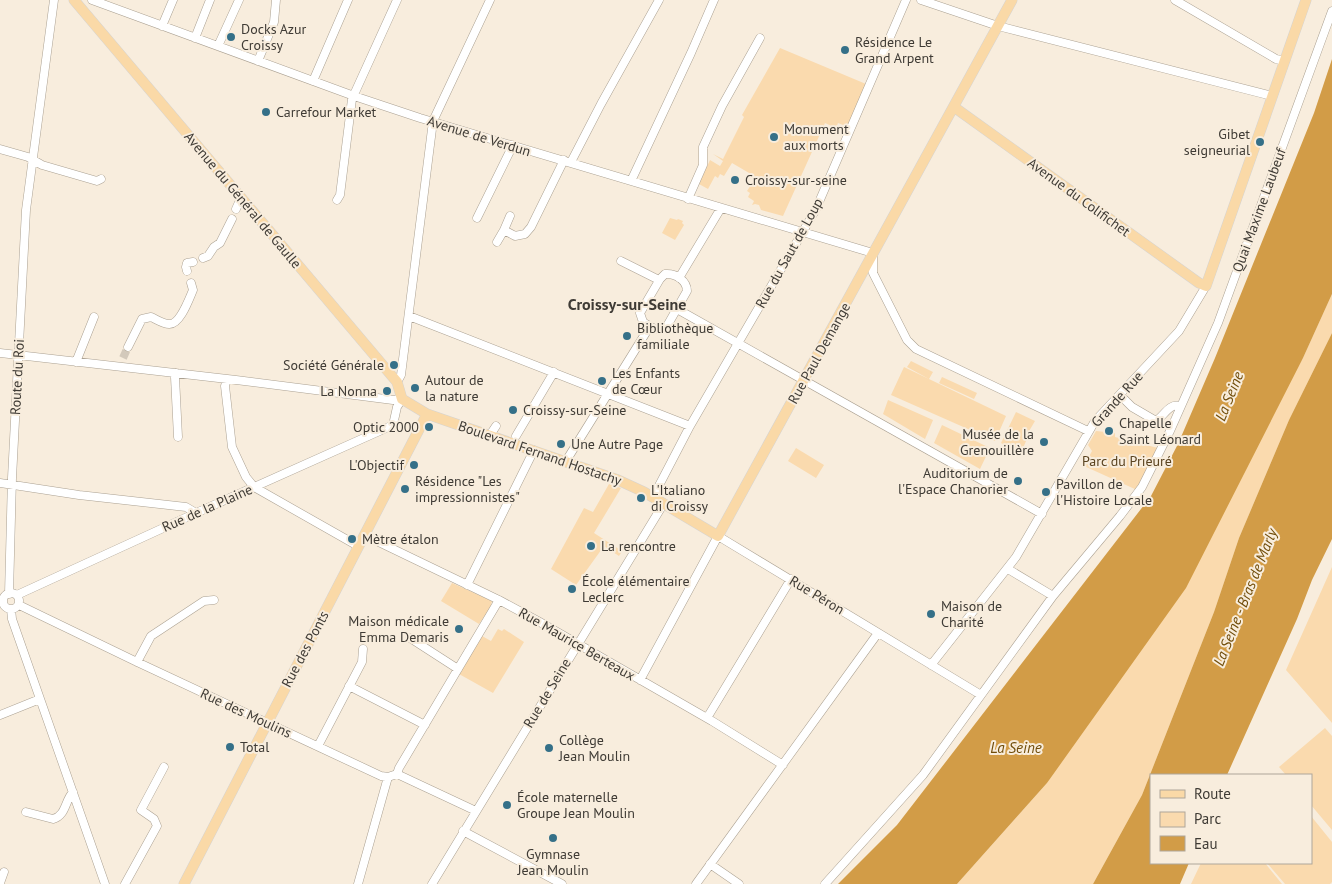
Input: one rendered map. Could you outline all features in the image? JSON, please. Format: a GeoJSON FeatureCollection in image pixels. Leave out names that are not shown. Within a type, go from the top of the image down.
{"type":"FeatureCollection","features":[{"type":"Feature","properties":{"kind":"main road","name":"Rue Paul Demange"},"geometry":{"type":"LineString","coordinates":[[718,536],[1012,0]]}},
{"type":"Feature","properties":{"kind":"main road"},"geometry":{"type":"LineString","coordinates":[[1206,286],[1306,0]]}},
{"type":"Feature","properties":{"kind":"main road","name":"Avenue du Général de Gaulle"},"geometry":{"type":"LineString","coordinates":[[79,1],[396,382],[402,399]]}},
{"type":"Feature","properties":{"kind":"main road","name":"Avenue du Colifichet"},"geometry":{"type":"LineString","coordinates":[[954,106],[1191,278],[1206,286]]}},
{"type":"Feature","properties":{"kind":"main road","name":"Boulevard Fernand Hostachy"},"geometry":{"type":"LineString","coordinates":[[402,399],[426,414],[493,430],[534,450],[618,480],[653,496]]}},
{"type":"Feature","properties":{"kind":"main road","name":"Rue des Ponts"},"geometry":{"type":"LineString","coordinates":[[184,884],[426,414]]}},
{"type":"Feature","properties":{"kind":"main road","name":"Rue Péron"},"geometry":{"type":"LineString","coordinates":[[653,496],[718,536]]}},
{"type":"Feature","properties":{"kind":"street","name":"Route du Roi"},"geometry":{"type":"LineString","coordinates":[[54,0],[26,210],[12,486],[12,594],[19,600],[12,619],[105,884]]}},
{"type":"Feature","properties":{"kind":"street","name":"Avenue de Verdun"},"geometry":{"type":"LineString","coordinates":[[92,0],[354,96],[873,253]]}},
{"type":"Feature","properties":{"kind":"street"},"geometry":{"type":"LineString","coordinates":[[162,26],[172,0]]}},
{"type":"Feature","properties":{"kind":"street"},"geometry":{"type":"LineString","coordinates":[[195,38],[210,0]]}},
{"type":"Feature","properties":{"kind":"street"},"geometry":{"type":"LineString","coordinates":[[218,46],[239,0]]}},
{"type":"Feature","properties":{"kind":"street"},"geometry":{"type":"LineString","coordinates":[[258,61],[274,22],[276,0]]}},
{"type":"Feature","properties":{"kind":"street"},"geometry":{"type":"LineString","coordinates":[[313,81],[348,0]]}},
{"type":"Feature","properties":{"kind":"street"},"geometry":{"type":"LineString","coordinates":[[337,200],[340,196],[354,96],[397,0]]}},
{"type":"Feature","properties":{"kind":"street"},"geometry":{"type":"LineString","coordinates":[[396,382],[401,375],[433,121],[490,0]]}},
{"type":"Feature","properties":{"kind":"street"},"geometry":{"type":"LineString","coordinates":[[504,230],[516,236],[525,234],[530,227],[659,0]]}},
{"type":"Feature","properties":{"kind":"street"},"geometry":{"type":"LineString","coordinates":[[631,181],[714,0]]}},
{"type":"Feature","properties":{"kind":"street","name":"Rue du Saut de Loup"},"geometry":{"type":"LineString","coordinates":[[653,496],[690,426],[816,209],[906,0]]}},
{"type":"Feature","properties":{"kind":"street"},"geometry":{"type":"LineString","coordinates":[[921,0],[998,26],[1272,96]]}},
{"type":"Feature","properties":{"kind":"street"},"geometry":{"type":"LineString","coordinates":[[1175,0],[1284,62]]}},
{"type":"Feature","properties":{"kind":"street","name":"Quai Maxime Laubeuf"},"geometry":{"type":"LineString","coordinates":[[825,884],[923,776],[1053,596],[1142,488],[1215,330],[1231,290],[1332,11]]}},
{"type":"Feature","properties":{"kind":"street"},"geometry":{"type":"LineString","coordinates":[[688,198],[703,164],[703,147],[722,106],[760,38]]}},
{"type":"Feature","properties":{"kind":"street"},"geometry":{"type":"LineString","coordinates":[[477,218],[513,145]]}},
{"type":"Feature","properties":{"kind":"street"},"geometry":{"type":"LineString","coordinates":[[0,149],[42,165],[97,182],[101,180]]}},
{"type":"Feature","properties":{"kind":"street"},"geometry":{"type":"LineString","coordinates":[[236,209],[241,198]]}},
{"type":"Feature","properties":{"kind":"street"},"geometry":{"type":"LineString","coordinates":[[679,278],[721,208]]}},
{"type":"Feature","properties":{"kind":"street"},"geometry":{"type":"LineString","coordinates":[[498,242],[510,216]]}},
{"type":"Feature","properties":{"kind":"street"},"geometry":{"type":"LineString","coordinates":[[203,258],[208,256],[214,247],[220,243],[232,219]]}},
{"type":"Feature","properties":{"kind":"street"},"geometry":{"type":"LineString","coordinates":[[873,253],[873,273],[911,345],[924,353],[1088,431]]}},
{"type":"Feature","properties":{"kind":"street"},"geometry":{"type":"LineString","coordinates":[[619,261],[659,280]]}},
{"type":"Feature","properties":{"kind":"street"},"geometry":{"type":"LineString","coordinates":[[187,271],[187,263],[193,262]]}},
{"type":"Feature","properties":{"kind":"street"},"geometry":{"type":"LineString","coordinates":[[667,274],[672,274],[679,278],[686,284],[688,290],[665,328],[657,330],[642,321],[640,313],[659,280],[667,274]]}},
{"type":"Feature","properties":{"kind":"street"},"geometry":{"type":"LineString","coordinates":[[128,347],[142,319],[151,317],[168,324],[173,324],[178,320],[194,290],[191,283]]}},
{"type":"Feature","properties":{"kind":"street","name":"Grande Rue"},"geometry":{"type":"LineString","coordinates":[[931,665],[1008,569],[1042,514],[1088,431],[1112,402],[1180,331],[1206,286]]}},
{"type":"Feature","properties":{"kind":"street"},"geometry":{"type":"LineString","coordinates":[[677,309],[1042,514]]}},
{"type":"Feature","properties":{"kind":"street"},"geometry":{"type":"LineString","coordinates":[[409,316],[690,426]]}},
{"type":"Feature","properties":{"kind":"street"},"geometry":{"type":"LineString","coordinates":[[76,362],[94,317]]}},
{"type":"Feature","properties":{"kind":"street"},"geometry":{"type":"LineString","coordinates":[[566,461],[607,392],[650,326]]}},
{"type":"Feature","properties":{"kind":"street"},"geometry":{"type":"LineString","coordinates":[[0,353],[76,362],[122,362],[176,373],[393,400],[402,399]]}},
{"type":"Feature","properties":{"kind":"street"},"geometry":{"type":"LineString","coordinates":[[516,436],[554,372]]}},
{"type":"Feature","properties":{"kind":"street"},"geometry":{"type":"LineString","coordinates":[[176,373],[178,437]]}},
{"type":"Feature","properties":{"kind":"street"},"geometry":{"type":"LineString","coordinates":[[228,379],[225,386],[232,447],[246,477],[254,487],[358,546]]}},
{"type":"Feature","properties":{"kind":"street"},"geometry":{"type":"LineString","coordinates":[[1120,395],[1132,406],[1156,421],[1171,407],[1180,406]]}},
{"type":"Feature","properties":{"kind":"street","name":"Rue de la Plaine"},"geometry":{"type":"LineString","coordinates":[[12,594],[393,425],[397,407],[402,399]]}},
{"type":"Feature","properties":{"kind":"street"},"geometry":{"type":"LineString","coordinates":[[467,585],[534,450]]}},
{"type":"Feature","properties":{"kind":"street"},"geometry":{"type":"LineString","coordinates":[[0,483],[80,495],[186,507],[196,513]]}},
{"type":"Feature","properties":{"kind":"street","name":"Rue de Seine"},"geometry":{"type":"LineString","coordinates":[[432,884],[664,503]]}},
{"type":"Feature","properties":{"kind":"street","name":"Rue Maurice Berteaux"},"geometry":{"type":"LineString","coordinates":[[364,535],[499,600],[578,643],[783,764]]}},
{"type":"Feature","properties":{"kind":"street","name":"Rue Péron"},"geometry":{"type":"LineString","coordinates":[[718,536],[981,695]]}},
{"type":"Feature","properties":{"kind":"street","name":"Rue Paul Demange"},"geometry":{"type":"LineString","coordinates":[[640,680],[718,536]]}},
{"type":"Feature","properties":{"kind":"street"},"geometry":{"type":"LineString","coordinates":[[1008,569],[1053,596]]}},
{"type":"Feature","properties":{"kind":"street"},"geometry":{"type":"LineString","coordinates":[[707,718],[791,579]]}},
{"type":"Feature","properties":{"kind":"street","name":"Route du Roi"},"geometry":{"type":"LineString","coordinates":[[12,594],[5,597],[2,603],[5,606],[15,607]]}},
{"type":"Feature","properties":{"kind":"street"},"geometry":{"type":"LineString","coordinates":[[137,662],[151,636],[204,601],[214,600]]}},
{"type":"Feature","properties":{"kind":"street"},"geometry":{"type":"LineString","coordinates":[[397,774],[398,768],[499,600]]}},
{"type":"Feature","properties":{"kind":"street","name":"Rue des Moulins"},"geometry":{"type":"LineString","coordinates":[[15,607],[381,776],[388,777]]}},
{"type":"Feature","properties":{"kind":"street"},"geometry":{"type":"LineString","coordinates":[[696,884],[878,633]]}},
{"type":"Feature","properties":{"kind":"street"},"geometry":{"type":"LineString","coordinates":[[410,638],[458,669]]}},
{"type":"Feature","properties":{"kind":"street"},"geometry":{"type":"LineString","coordinates":[[318,746],[362,662],[363,648]]}},
{"type":"Feature","properties":{"kind":"street"},"geometry":{"type":"LineString","coordinates":[[350,686],[425,724]]}},
{"type":"Feature","properties":{"kind":"street"},"geometry":{"type":"LineString","coordinates":[[0,715],[40,699]]}},
{"type":"Feature","properties":{"kind":"street"},"geometry":{"type":"LineString","coordinates":[[125,884],[157,826],[154,819],[141,810],[164,767]]}},
{"type":"Feature","properties":{"kind":"street"},"geometry":{"type":"LineString","coordinates":[[358,884],[388,777],[397,774],[476,811]]}},
{"type":"Feature","properties":{"kind":"street"},"geometry":{"type":"LineString","coordinates":[[26,812],[53,819],[57,818],[62,815],[68,797],[73,792]]}},
{"type":"Feature","properties":{"kind":"street"},"geometry":{"type":"LineString","coordinates":[[463,831],[562,884]]}},
{"type":"Feature","properties":{"kind":"street"},"geometry":{"type":"LineString","coordinates":[[710,864],[739,884]]}},
{"type":"Feature","properties":{"kind":"street"},"geometry":{"type":"LineString","coordinates":[[0,883],[4,872]]}},
{"type":"Feature","properties":{"kind":"green space"},"geometry":{"type":"Polygon","coordinates":[[[780,48],[866,84],[848,127],[838,123],[836,128],[825,123],[783,216],[761,210],[759,205],[752,205],[754,201],[748,197],[750,193],[747,191],[756,177],[732,163],[724,176],[720,174],[718,178],[715,176],[708,189],[699,184],[710,160],[720,166],[723,161],[713,154],[723,159],[744,117],[742,115],[780,48]]]}},
{"type":"Feature","properties":{"kind":"green space"},"geometry":{"type":"Polygon","coordinates":[[[670,218],[683,221],[684,225],[675,240],[662,233],[670,218]]]}},
{"type":"Feature","properties":{"kind":"green space"},"geometry":{"type":"Polygon","coordinates":[[[1332,294],[1332,333],[1289,420],[1239,538],[1214,612],[1142,795],[1093,884],[957,884],[1047,783],[1303,358],[1332,294]]]}},
{"type":"Feature","properties":{"kind":"green space"},"geometry":{"type":"Polygon","coordinates":[[[911,361],[933,372],[929,379],[907,367],[911,361]]]}},
{"type":"Feature","properties":{"kind":"green space"},"geometry":{"type":"Polygon","coordinates":[[[904,367],[1006,416],[995,441],[891,395],[904,367]]]}},
{"type":"Feature","properties":{"kind":"green space"},"geometry":{"type":"Polygon","coordinates":[[[942,377],[977,393],[974,399],[939,383],[942,377]]]}},
{"type":"Feature","properties":{"kind":"green space"},"geometry":{"type":"Polygon","coordinates":[[[888,400],[933,420],[925,439],[883,414],[888,400]]]}},
{"type":"Feature","properties":{"kind":"green space"},"geometry":{"type":"Polygon","coordinates":[[[1016,412],[1035,421],[1025,438],[1026,441],[1021,453],[1001,443],[1016,412]]]}},
{"type":"Feature","properties":{"kind":"green space"},"geometry":{"type":"Polygon","coordinates":[[[942,425],[990,448],[980,469],[934,443],[942,425]]]}},
{"type":"Feature","properties":{"kind":"green space","name":"Parc du Prieuré"},"geometry":{"type":"Polygon","coordinates":[[[1096,431],[1115,433],[1115,437],[1158,448],[1137,490],[1084,466],[1092,451],[1088,445],[1096,431]]]}},
{"type":"Feature","properties":{"kind":"green space"},"geometry":{"type":"Polygon","coordinates":[[[796,448],[824,465],[816,478],[788,461],[796,448]]]}},
{"type":"Feature","properties":{"kind":"green space"},"geometry":{"type":"Polygon","coordinates":[[[609,484],[621,488],[594,533],[622,551],[619,556],[604,546],[576,585],[551,569],[584,508],[593,512],[609,484]]]}},
{"type":"Feature","properties":{"kind":"green space"},"geometry":{"type":"Polygon","coordinates":[[[1332,567],[1332,723],[1286,670],[1332,567]]]}},
{"type":"Feature","properties":{"kind":"green space"},"geometry":{"type":"Polygon","coordinates":[[[452,583],[492,601],[490,608],[479,624],[441,601],[452,583]]]}},
{"type":"Feature","properties":{"kind":"green space"},"geometry":{"type":"Polygon","coordinates":[[[498,629],[502,631],[504,629],[524,642],[493,693],[459,674],[482,636],[491,641],[498,629]]]}},
{"type":"Feature","properties":{"kind":"green space"},"geometry":{"type":"Polygon","coordinates":[[[1325,728],[1332,736],[1332,830],[1312,806],[1312,774],[1285,774],[1279,767],[1325,728]]]}},
{"type":"Feature","properties":{"kind":"green space"},"geometry":{"type":"Polygon","coordinates":[[[1312,817],[1332,842],[1332,882],[1330,884],[1285,884],[1268,864],[1312,864],[1312,817]]]}},
{"type":"Feature","properties":{"kind":"green space"},"geometry":{"type":"Polygon","coordinates":[[[1201,864],[1266,864],[1282,884],[1191,884],[1201,864]]]}},
{"type":"Feature","properties":{"kind":"water","name":"La Seine"},"geometry":{"type":"Polygon","coordinates":[[[1332,59],[1332,294],[1303,358],[1186,588],[1047,783],[957,884],[838,884],[897,825],[1151,496],[1178,444],[1215,358],[1314,113],[1332,59]]]}},
{"type":"Feature","properties":{"kind":"water","name":"La Seine - Bras de Marly"},"geometry":{"type":"Polygon","coordinates":[[[1332,333],[1332,539],[1312,580],[1297,619],[1227,774],[1150,774],[1214,612],[1239,538],[1289,420],[1332,333]]]}},
{"type":"Feature","properties":{"kind":"water"},"geometry":{"type":"Polygon","coordinates":[[[1150,775],[1150,864],[1189,864],[1180,884],[1093,884],[1142,795],[1150,775]]]}},
{"type":"Feature","properties":{"kind":"tunnel"},"geometry":{"type":"LineString","coordinates":[[123,358],[128,347]]}},
{"type":"Feature","properties":{"kind":"place","name":"Docks Azur Croissy"},"geometry":{"type":"Point","coordinates":[231,37]}},
{"type":"Feature","properties":{"kind":"place","name":"Résidence Le Grand Arpent"},"geometry":{"type":"Point","coordinates":[845,50]}},
{"type":"Feature","properties":{"kind":"place","name":"Carrefour Market"},"geometry":{"type":"Point","coordinates":[266,112]}},
{"type":"Feature","properties":{"kind":"place","name":"Monument aux morts"},"geometry":{"type":"Point","coordinates":[774,137]}},
{"type":"Feature","properties":{"kind":"place","name":"Gibet seigneurial"},"geometry":{"type":"Point","coordinates":[1260,142]}},
{"type":"Feature","properties":{"kind":"place","name":"Croissy-sur-seine"},"geometry":{"type":"Point","coordinates":[735,180]}},
{"type":"Feature","properties":{"kind":"place","name":"Bibliothèque familiale"},"geometry":{"type":"Point","coordinates":[627,336]}},
{"type":"Feature","properties":{"kind":"place","name":"Société Générale"},"geometry":{"type":"Point","coordinates":[394,365]}},
{"type":"Feature","properties":{"kind":"place","name":"Les Enfants de Cœur"},"geometry":{"type":"Point","coordinates":[602,381]}},
{"type":"Feature","properties":{"kind":"place","name":"Autour de la nature"},"geometry":{"type":"Point","coordinates":[415,388]}},
{"type":"Feature","properties":{"kind":"place","name":"La Nonna"},"geometry":{"type":"Point","coordinates":[387,391]}},
{"type":"Feature","properties":{"kind":"place","name":"Croissy-sur-Seine"},"geometry":{"type":"Point","coordinates":[513,410]}},
{"type":"Feature","properties":{"kind":"place","name":"Optic 2000"},"geometry":{"type":"Point","coordinates":[429,427]}},
{"type":"Feature","properties":{"kind":"place","name":"Chapelle Saint Léonard"},"geometry":{"type":"Point","coordinates":[1109,431]}},
{"type":"Feature","properties":{"kind":"place","name":"Musée de la Grenouillère"},"geometry":{"type":"Point","coordinates":[1044,442]}},
{"type":"Feature","properties":{"kind":"place","name":"Une Autre Page"},"geometry":{"type":"Point","coordinates":[561,444]}},
{"type":"Feature","properties":{"kind":"place","name":"L'Objectif"},"geometry":{"type":"Point","coordinates":[414,465]}},
{"type":"Feature","properties":{"kind":"place","name":"Auditorium de l'Espace Chanorier"},"geometry":{"type":"Point","coordinates":[1018,481]}},
{"type":"Feature","properties":{"kind":"place","name":"Résidence \"Les impressionnistes\""},"geometry":{"type":"Point","coordinates":[405,489]}},
{"type":"Feature","properties":{"kind":"place","name":"Pavillon de l'Histoire Locale"},"geometry":{"type":"Point","coordinates":[1046,492]}},
{"type":"Feature","properties":{"kind":"place","name":"L'Italiano di Croissy"},"geometry":{"type":"Point","coordinates":[641,498]}},
{"type":"Feature","properties":{"kind":"place","name":"Mètre étalon"},"geometry":{"type":"Point","coordinates":[352,539]}},
{"type":"Feature","properties":{"kind":"place","name":"La rencontre"},"geometry":{"type":"Point","coordinates":[591,546]}},
{"type":"Feature","properties":{"kind":"place","name":"École élémentaire Leclerc"},"geometry":{"type":"Point","coordinates":[572,589]}},
{"type":"Feature","properties":{"kind":"place","name":"Maison de Charité"},"geometry":{"type":"Point","coordinates":[931,614]}},
{"type":"Feature","properties":{"kind":"place","name":"Maison médicale Emma Demaris"},"geometry":{"type":"Point","coordinates":[459,629]}},
{"type":"Feature","properties":{"kind":"place","name":"Total"},"geometry":{"type":"Point","coordinates":[230,747]}},
{"type":"Feature","properties":{"kind":"place","name":"Collège Jean Moulin"},"geometry":{"type":"Point","coordinates":[549,748]}},
{"type":"Feature","properties":{"kind":"place","name":"École maternelle Groupe Jean Moulin"},"geometry":{"type":"Point","coordinates":[507,805]}},
{"type":"Feature","properties":{"kind":"place","name":"Gymnase Jean Moulin"},"geometry":{"type":"Point","coordinates":[553,838]}},
{"type":"Feature","properties":{"kind":"district","name":"Croissy-sur-Seine"},"geometry":{"type":"Point","coordinates":[627,304]}}]}
